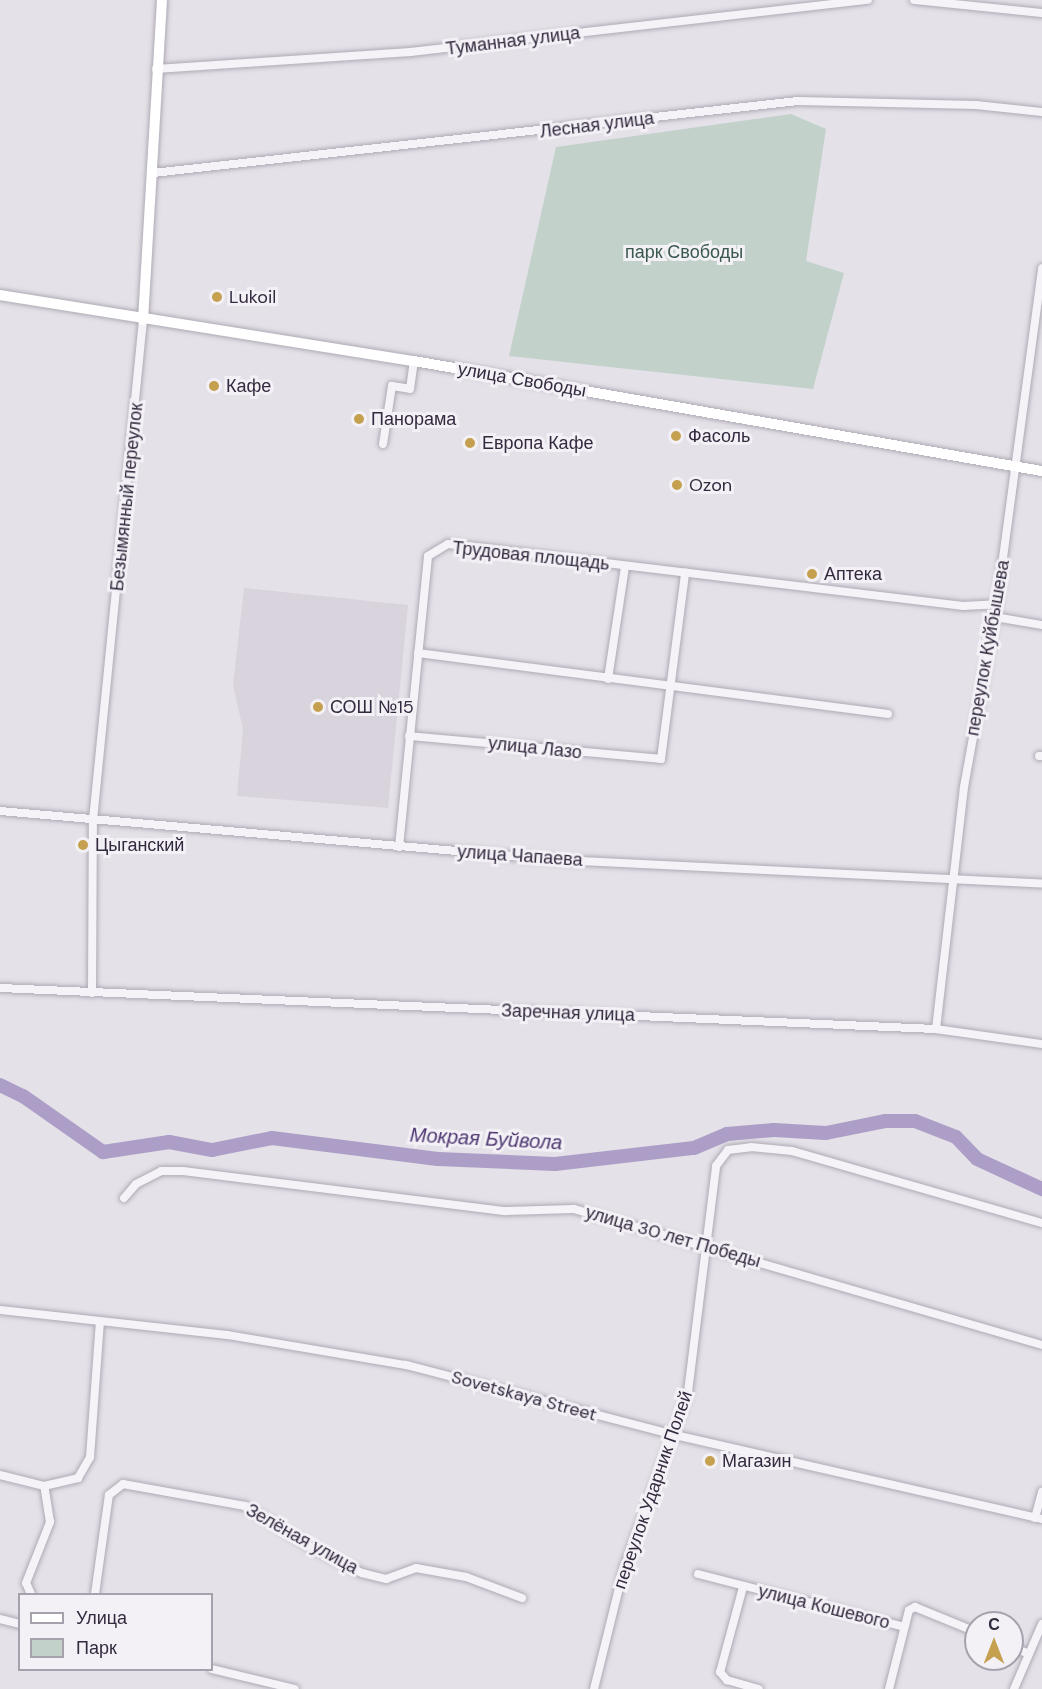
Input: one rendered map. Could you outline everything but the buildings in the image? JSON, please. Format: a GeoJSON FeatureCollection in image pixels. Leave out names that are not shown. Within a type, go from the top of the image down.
{"type":"FeatureCollection","features":[{"type":"Feature","properties":{"kind":"main road","name":"Безымянный переулок"},"geometry":{"type":"LineString","coordinates":[[143,320],[153,173],[156,69],[162,0]]}},
{"type":"Feature","properties":{"kind":"main road","name":"улица Свободы"},"geometry":{"type":"LineString","coordinates":[[0,295],[143,320],[414,361],[1042,471]]}},
{"type":"Feature","properties":{"kind":"street","name":"Туманная улица"},"geometry":{"type":"LineString","coordinates":[[156,69],[411,52],[868,0]]}},
{"type":"Feature","properties":{"kind":"street"},"geometry":{"type":"LineString","coordinates":[[914,0],[1042,13]]}},
{"type":"Feature","properties":{"kind":"street","name":"Лесная улица"},"geometry":{"type":"LineString","coordinates":[[153,173],[798,101],[976,105],[1042,112]]}},
{"type":"Feature","properties":{"kind":"street","name":"переулок Куйбышева"},"geometry":{"type":"LineString","coordinates":[[936,1029],[964,787],[995,617],[1042,268]]}},
{"type":"Feature","properties":{"kind":"street","name":"Безымянный переулок"},"geometry":{"type":"LineString","coordinates":[[92,993],[93,820],[143,320]]}},
{"type":"Feature","properties":{"kind":"street"},"geometry":{"type":"LineString","coordinates":[[383,444],[392,386],[410,389],[414,361]]}},
{"type":"Feature","properties":{"kind":"street","name":"Трудовая площадь"},"geometry":{"type":"LineString","coordinates":[[399,847],[428,556],[448,544],[963,606],[997,603]]}},
{"type":"Feature","properties":{"kind":"street","name":"Трудовая площадь"},"geometry":{"type":"LineString","coordinates":[[608,679],[625,566]]}},
{"type":"Feature","properties":{"kind":"street"},"geometry":{"type":"LineString","coordinates":[[667,686],[685,573]]}},
{"type":"Feature","properties":{"kind":"street"},"geometry":{"type":"LineString","coordinates":[[995,617],[1042,625]]}},
{"type":"Feature","properties":{"kind":"street"},"geometry":{"type":"LineString","coordinates":[[418,653],[888,714]]}},
{"type":"Feature","properties":{"kind":"street","name":"улица Лазо"},"geometry":{"type":"LineString","coordinates":[[409,736],[661,759],[667,686]]}},
{"type":"Feature","properties":{"kind":"street","name":"улица Чапаева"},"geometry":{"type":"LineString","coordinates":[[0,811],[559,860],[1042,884]]}},
{"type":"Feature","properties":{"kind":"street","name":"Заречная улица"},"geometry":{"type":"LineString","coordinates":[[0,988],[936,1029],[1042,1044]]}},
{"type":"Feature","properties":{"kind":"street","name":"переулок Ударник Полей"},"geometry":{"type":"LineString","coordinates":[[594,1689],[624,1568],[675,1435],[688,1392],[704,1246],[716,1166],[728,1150],[751,1147],[792,1151],[1042,1223]]}},
{"type":"Feature","properties":{"kind":"street","name":"улица 30 лет Победы"},"geometry":{"type":"LineString","coordinates":[[124,1198],[136,1184],[161,1171],[208,1172],[506,1211],[574,1209],[1042,1345]]}},
{"type":"Feature","properties":{"kind":"street","name":"Sovetskaya Street"},"geometry":{"type":"LineString","coordinates":[[0,1310],[228,1335],[406,1365],[675,1435],[1039,1519]]}},
{"type":"Feature","properties":{"kind":"street"},"geometry":{"type":"LineString","coordinates":[[0,1476],[44,1486],[78,1478],[90,1457],[100,1321]]}},
{"type":"Feature","properties":{"kind":"street","name":"Зелёная улица"},"geometry":{"type":"LineString","coordinates":[[95,1593],[109,1495],[123,1484],[245,1506],[312,1548],[362,1573],[386,1579],[417,1568],[466,1577],[522,1598]]}},
{"type":"Feature","properties":{"kind":"street"},"geometry":{"type":"LineString","coordinates":[[31,1593],[26,1582],[50,1522],[44,1486]]}},
{"type":"Feature","properties":{"kind":"street"},"geometry":{"type":"LineString","coordinates":[[1039,1519],[1042,1492]]}},
{"type":"Feature","properties":{"kind":"street","name":"улица Кошевого"},"geometry":{"type":"LineString","coordinates":[[698,1574],[904,1627]]}},
{"type":"Feature","properties":{"kind":"street","name":"улица Кошевого"},"geometry":{"type":"LineString","coordinates":[[743,1587],[720,1672],[727,1680],[759,1689]]}},
{"type":"Feature","properties":{"kind":"street","name":"улица Кошевого"},"geometry":{"type":"LineString","coordinates":[[889,1689],[909,1610],[915,1607],[964,1627]]}},
{"type":"Feature","properties":{"kind":"street"},"geometry":{"type":"LineString","coordinates":[[0,1619],[17,1623]]}},
{"type":"Feature","properties":{"kind":"street"},"geometry":{"type":"LineString","coordinates":[[1014,1689],[1042,1623]]}},
{"type":"Feature","properties":{"kind":"street"},"geometry":{"type":"LineString","coordinates":[[1024,1652],[1029,1654]]}},
{"type":"Feature","properties":{"kind":"street"},"geometry":{"type":"LineString","coordinates":[[213,1669],[295,1689]]}},
{"type":"Feature","properties":{"kind":"shaded area","name":"СОШ №15"},"geometry":{"type":"Polygon","coordinates":[[[244,588],[408,605],[388,808],[237,796],[243,729],[233,685],[244,588]]]}},
{"type":"Feature","properties":{"kind":"green space","name":"парк Свободы"},"geometry":{"type":"Polygon","coordinates":[[[791,114],[826,129],[806,261],[844,273],[813,389],[509,356],[556,147],[791,114]]]}},
{"type":"Feature","properties":{"kind":"waterway","name":"Мокрая Буйвола"},"geometry":{"type":"LineString","coordinates":[[0,1085],[23,1096],[103,1152],[169,1142],[212,1150],[272,1138],[438,1159],[555,1164],[694,1148],[727,1134],[774,1130],[826,1133],[885,1121],[915,1121],[956,1137],[977,1159],[1042,1189]]}},
{"type":"Feature","properties":{"kind":"place","name":"Lukoil"},"geometry":{"type":"Point","coordinates":[217,297]}},
{"type":"Feature","properties":{"kind":"place","name":"Кафе"},"geometry":{"type":"Point","coordinates":[214,386]}},
{"type":"Feature","properties":{"kind":"place","name":"Панорама"},"geometry":{"type":"Point","coordinates":[359,419]}},
{"type":"Feature","properties":{"kind":"place","name":"Фасоль"},"geometry":{"type":"Point","coordinates":[676,436]}},
{"type":"Feature","properties":{"kind":"place","name":"Европа Кафе"},"geometry":{"type":"Point","coordinates":[470,443]}},
{"type":"Feature","properties":{"kind":"place","name":"Ozon"},"geometry":{"type":"Point","coordinates":[677,485]}},
{"type":"Feature","properties":{"kind":"place","name":"Аптека"},"geometry":{"type":"Point","coordinates":[812,574]}},
{"type":"Feature","properties":{"kind":"place","name":"СОШ №15"},"geometry":{"type":"Point","coordinates":[318,707]}},
{"type":"Feature","properties":{"kind":"place","name":"Цыганский"},"geometry":{"type":"Point","coordinates":[83,845]}},
{"type":"Feature","properties":{"kind":"place","name":"Магазин"},"geometry":{"type":"Point","coordinates":[710,1461]}}]}
